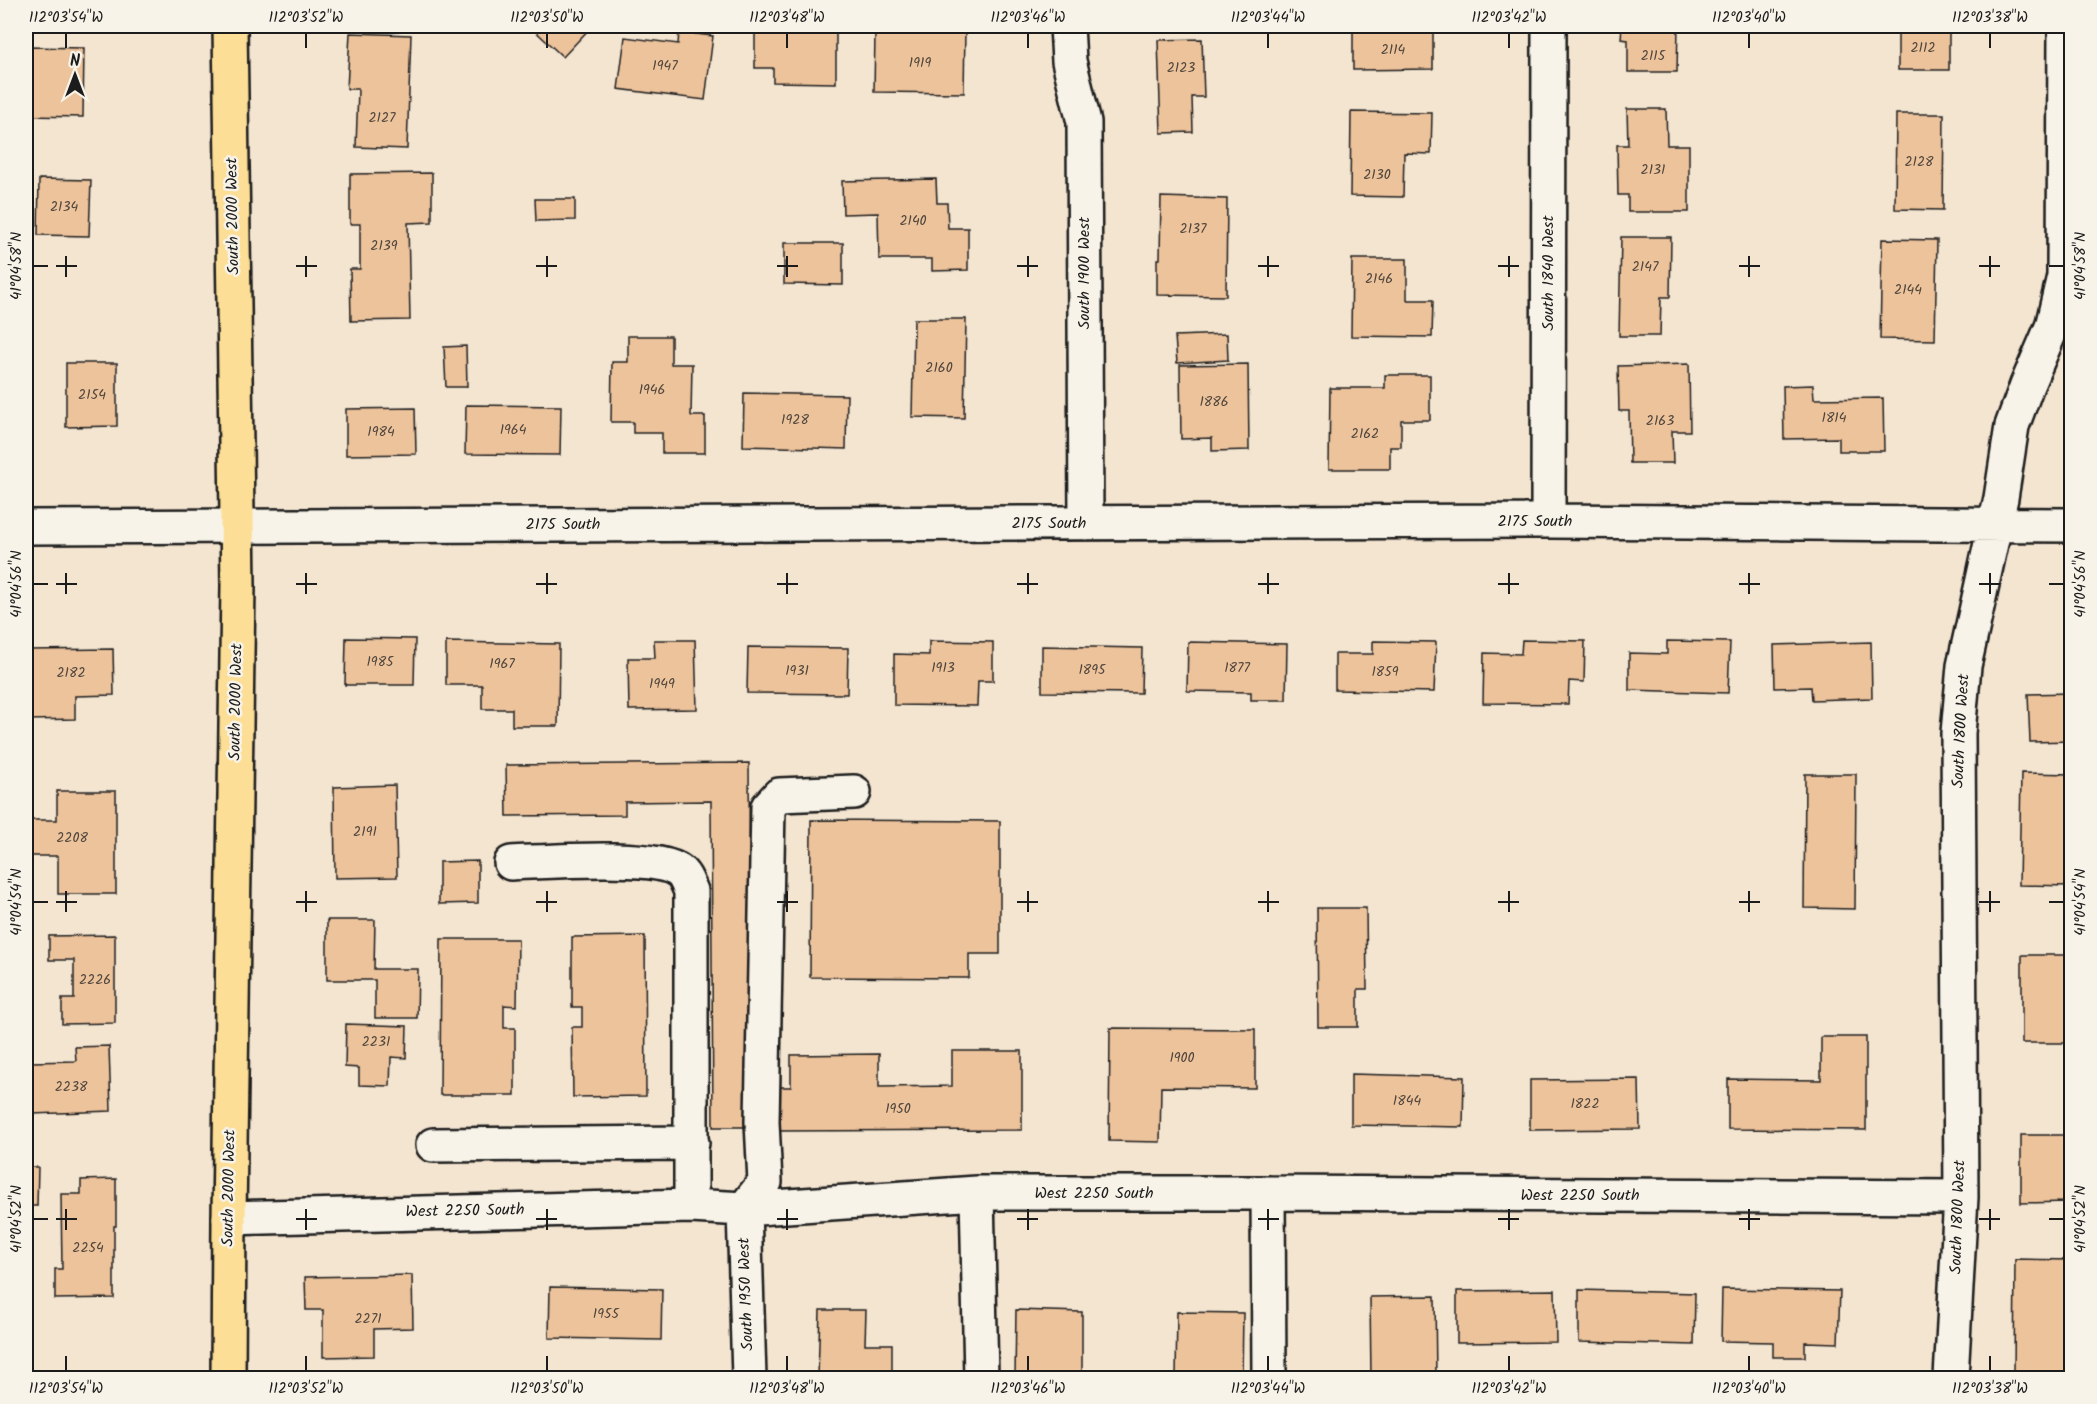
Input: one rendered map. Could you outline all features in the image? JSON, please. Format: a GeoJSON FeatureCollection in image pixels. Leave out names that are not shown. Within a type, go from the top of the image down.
{"type":"FeatureCollection","features":[{"type":"Feature","properties":{"kind":"main road","name":"South 2000 West"},"geometry":{"type":"LineString","coordinates":[[228,1378],[238,585],[230,26]]}},
{"type":"Feature","properties":{"kind":"street","name":"South 1900 West"},"geometry":{"type":"LineString","coordinates":[[1067,26],[1069,61],[1083,123],[1086,523]]}},
{"type":"Feature","properties":{"kind":"street","name":"South 1840 West"},"geometry":{"type":"LineString","coordinates":[[1548,521],[1549,26]]}},
{"type":"Feature","properties":{"kind":"street","name":"South 1800 West"},"geometry":{"type":"LineString","coordinates":[[1951,1378],[1961,1197],[1958,733],[1964,666],[2007,470],[2012,426],[2026,385],[2052,327],[2064,276],[2066,26]]}},
{"type":"Feature","properties":{"kind":"street","name":"2175 South"},"geometry":{"type":"LineString","coordinates":[[26,527],[1548,521],[2072,525]]}},
{"type":"Feature","properties":{"kind":"street"},"geometry":{"type":"LineString","coordinates":[[744,1209],[765,1182],[762,1122],[768,807],[779,795],[854,792]]}},
{"type":"Feature","properties":{"kind":"street"},"geometry":{"type":"LineString","coordinates":[[511,863],[629,861],[659,864],[679,871],[686,880],[691,891],[691,1206]]}},
{"type":"Feature","properties":{"kind":"street"},"geometry":{"type":"LineString","coordinates":[[433,1145],[692,1143]]}},
{"type":"Feature","properties":{"kind":"street","name":"West 2250 South"},"geometry":{"type":"LineString","coordinates":[[229,1218],[691,1206],[744,1209],[978,1193],[1961,1197]]}},
{"type":"Feature","properties":{"kind":"street"},"geometry":{"type":"LineString","coordinates":[[978,1193],[981,1378]]}},
{"type":"Feature","properties":{"kind":"street"},"geometry":{"type":"LineString","coordinates":[[1268,1193],[1269,1378]]}},
{"type":"Feature","properties":{"kind":"street","name":"South 1950 West"},"geometry":{"type":"LineString","coordinates":[[744,1209],[749,1378]]}},
{"type":"Feature","properties":{"kind":"building"},"geometry":{"type":"Polygon","coordinates":[[[530,26],[592,26],[563,57],[530,26]]]}},
{"type":"Feature","properties":{"kind":"building"},"geometry":{"type":"Polygon","coordinates":[[[755,26],[836,26],[836,83],[773,82],[773,68],[755,68],[755,26]]]}},
{"type":"Feature","properties":{"kind":"building"},"geometry":{"type":"Polygon","coordinates":[[[1353,26],[1408,26],[1408,31],[1433,31],[1433,69],[1353,70],[1353,26]]]}},
{"type":"Feature","properties":{"kind":"building"},"geometry":{"type":"Polygon","coordinates":[[[1622,26],[1678,26],[1677,72],[1628,72],[1628,40],[1621,39],[1622,26]]]}},
{"type":"Feature","properties":{"kind":"building"},"geometry":{"type":"Polygon","coordinates":[[[1898,26],[1949,26],[1949,70],[1898,70],[1898,26]]]}},
{"type":"Feature","properties":{"kind":"building"},"geometry":{"type":"Polygon","coordinates":[[[896,28],[965,29],[964,93],[874,92],[875,33],[896,33],[896,28]]]}},
{"type":"Feature","properties":{"kind":"building"},"geometry":{"type":"Polygon","coordinates":[[[679,32],[713,36],[705,100],[618,89],[625,37],[678,44],[679,32]]]}},
{"type":"Feature","properties":{"kind":"building"},"geometry":{"type":"Polygon","coordinates":[[[350,33],[411,35],[407,149],[356,147],[358,89],[347,89],[350,33]]]}},
{"type":"Feature","properties":{"kind":"building"},"geometry":{"type":"Polygon","coordinates":[[[1202,39],[1204,97],[1192,97],[1193,132],[1161,133],[1158,40],[1202,39]]]}},
{"type":"Feature","properties":{"kind":"building"},"geometry":{"type":"Polygon","coordinates":[[[26,47],[84,48],[83,117],[26,116],[26,47]]]}},
{"type":"Feature","properties":{"kind":"building"},"geometry":{"type":"Polygon","coordinates":[[[1627,109],[1666,109],[1667,145],[1689,145],[1689,212],[1628,212],[1628,195],[1618,195],[1617,145],[1628,145],[1627,109]]]}},
{"type":"Feature","properties":{"kind":"building"},"geometry":{"type":"Polygon","coordinates":[[[1351,112],[1432,113],[1431,154],[1404,153],[1403,197],[1350,196],[1351,112]]]}},
{"type":"Feature","properties":{"kind":"building"},"geometry":{"type":"Polygon","coordinates":[[[1896,114],[1944,114],[1943,210],[1895,209],[1896,114]]]}},
{"type":"Feature","properties":{"kind":"building"},"geometry":{"type":"Polygon","coordinates":[[[432,173],[432,222],[408,223],[410,320],[351,321],[350,269],[360,269],[360,224],[350,224],[350,174],[432,173]]]}},
{"type":"Feature","properties":{"kind":"building"},"geometry":{"type":"Polygon","coordinates":[[[39,179],[91,180],[89,236],[38,235],[39,179]]]}},
{"type":"Feature","properties":{"kind":"building"},"geometry":{"type":"Polygon","coordinates":[[[936,179],[937,203],[947,203],[948,228],[968,228],[968,270],[932,271],[932,259],[879,259],[878,213],[843,214],[842,181],[936,179]]]}},
{"type":"Feature","properties":{"kind":"building"},"geometry":{"type":"Polygon","coordinates":[[[1161,197],[1227,199],[1226,296],[1157,295],[1161,197]]]}},
{"type":"Feature","properties":{"kind":"building"},"geometry":{"type":"Polygon","coordinates":[[[535,199],[575,199],[575,220],[536,221],[535,199]]]}},
{"type":"Feature","properties":{"kind":"building"},"geometry":{"type":"Polygon","coordinates":[[[1621,237],[1671,237],[1670,297],[1661,297],[1660,336],[1619,336],[1621,237]]]}},
{"type":"Feature","properties":{"kind":"building"},"geometry":{"type":"Polygon","coordinates":[[[1882,239],[1937,240],[1935,340],[1880,339],[1882,239]]]}},
{"type":"Feature","properties":{"kind":"building"},"geometry":{"type":"Polygon","coordinates":[[[784,243],[843,243],[843,285],[784,284],[784,243]]]}},
{"type":"Feature","properties":{"kind":"building"},"geometry":{"type":"Polygon","coordinates":[[[1352,259],[1407,259],[1407,300],[1433,300],[1432,337],[1351,336],[1352,259]]]}},
{"type":"Feature","properties":{"kind":"building"},"geometry":{"type":"Polygon","coordinates":[[[914,319],[966,319],[964,418],[912,417],[914,319]]]}},
{"type":"Feature","properties":{"kind":"building"},"geometry":{"type":"Polygon","coordinates":[[[1227,334],[1228,360],[1177,363],[1175,336],[1227,334]]]}},
{"type":"Feature","properties":{"kind":"building"},"geometry":{"type":"Polygon","coordinates":[[[628,336],[671,336],[671,364],[692,364],[691,416],[705,416],[705,453],[662,453],[662,433],[633,433],[633,422],[611,422],[612,362],[628,362],[628,336]]]}},
{"type":"Feature","properties":{"kind":"building"},"geometry":{"type":"Polygon","coordinates":[[[466,346],[467,387],[446,387],[444,347],[466,346]]]}},
{"type":"Feature","properties":{"kind":"building"},"geometry":{"type":"Polygon","coordinates":[[[66,363],[117,363],[117,426],[66,427],[66,363]]]}},
{"type":"Feature","properties":{"kind":"building"},"geometry":{"type":"Polygon","coordinates":[[[1248,364],[1249,450],[1212,451],[1212,438],[1181,439],[1180,365],[1248,364]]]}},
{"type":"Feature","properties":{"kind":"building"},"geometry":{"type":"Polygon","coordinates":[[[1689,364],[1690,431],[1672,431],[1673,463],[1630,463],[1629,411],[1619,411],[1618,366],[1689,364]]]}},
{"type":"Feature","properties":{"kind":"building"},"geometry":{"type":"Polygon","coordinates":[[[1385,375],[1430,375],[1430,420],[1401,420],[1401,447],[1390,447],[1390,469],[1329,469],[1330,388],[1385,388],[1385,375]]]}},
{"type":"Feature","properties":{"kind":"building"},"geometry":{"type":"Polygon","coordinates":[[[1813,385],[1814,399],[1883,398],[1884,451],[1839,451],[1839,438],[1784,439],[1783,386],[1813,385]]]}},
{"type":"Feature","properties":{"kind":"building"},"geometry":{"type":"Polygon","coordinates":[[[744,393],[847,395],[846,449],[743,446],[744,393]]]}},
{"type":"Feature","properties":{"kind":"building"},"geometry":{"type":"Polygon","coordinates":[[[466,405],[561,406],[560,455],[465,454],[466,405]]]}},
{"type":"Feature","properties":{"kind":"building"},"geometry":{"type":"Polygon","coordinates":[[[415,408],[416,454],[346,455],[346,409],[415,408]]]}},
{"type":"Feature","properties":{"kind":"building"},"geometry":{"type":"Polygon","coordinates":[[[346,638],[415,639],[414,685],[345,685],[346,638]]]}},
{"type":"Feature","properties":{"kind":"building"},"geometry":{"type":"Polygon","coordinates":[[[654,640],[695,640],[697,709],[629,710],[628,658],[655,658],[654,640]]]}},
{"type":"Feature","properties":{"kind":"building"},"geometry":{"type":"Polygon","coordinates":[[[1522,640],[1585,641],[1584,682],[1569,681],[1568,704],[1483,703],[1484,653],[1521,654],[1522,640]]]}},
{"type":"Feature","properties":{"kind":"building"},"geometry":{"type":"Polygon","coordinates":[[[929,641],[993,642],[993,681],[978,681],[977,706],[894,705],[894,654],[929,655],[929,641]]]}},
{"type":"Feature","properties":{"kind":"building"},"geometry":{"type":"Polygon","coordinates":[[[1373,641],[1436,642],[1434,692],[1335,690],[1335,654],[1373,654],[1373,641]]]}},
{"type":"Feature","properties":{"kind":"building"},"geometry":{"type":"Polygon","coordinates":[[[1667,641],[1730,642],[1728,693],[1629,690],[1629,653],[1667,654],[1667,641]]]}},
{"type":"Feature","properties":{"kind":"building"},"geometry":{"type":"Polygon","coordinates":[[[446,642],[559,644],[558,726],[512,726],[512,709],[482,709],[482,685],[446,685],[446,642]]]}},
{"type":"Feature","properties":{"kind":"building"},"geometry":{"type":"Polygon","coordinates":[[[1188,642],[1287,644],[1286,700],[1251,700],[1251,692],[1187,691],[1188,642]]]}},
{"type":"Feature","properties":{"kind":"building"},"geometry":{"type":"Polygon","coordinates":[[[1871,642],[1872,698],[1812,700],[1811,687],[1775,688],[1774,645],[1871,642]]]}},
{"type":"Feature","properties":{"kind":"building"},"geometry":{"type":"Polygon","coordinates":[[[1042,646],[1142,648],[1141,693],[1042,692],[1042,646]]]}},
{"type":"Feature","properties":{"kind":"building"},"geometry":{"type":"Polygon","coordinates":[[[748,647],[848,648],[847,694],[747,693],[748,647]]]}},
{"type":"Feature","properties":{"kind":"building"},"geometry":{"type":"Polygon","coordinates":[[[113,649],[114,695],[75,696],[75,719],[29,720],[28,650],[113,649]]]}},
{"type":"Feature","properties":{"kind":"building"},"geometry":{"type":"Polygon","coordinates":[[[2072,693],[2072,741],[2030,742],[2028,694],[2072,693]]]}},
{"type":"Feature","properties":{"kind":"building"},"geometry":{"type":"Polygon","coordinates":[[[749,763],[751,1127],[713,1127],[711,801],[625,802],[625,815],[507,816],[506,765],[749,763]]]}},
{"type":"Feature","properties":{"kind":"building"},"geometry":{"type":"Polygon","coordinates":[[[2021,773],[2072,774],[2069,886],[2019,885],[2021,773]]]}},
{"type":"Feature","properties":{"kind":"building"},"geometry":{"type":"Polygon","coordinates":[[[1805,774],[1856,774],[1855,909],[1804,908],[1805,774]]]}},
{"type":"Feature","properties":{"kind":"building"},"geometry":{"type":"Polygon","coordinates":[[[395,785],[397,877],[335,878],[334,787],[395,785]]]}},
{"type":"Feature","properties":{"kind":"building"},"geometry":{"type":"Polygon","coordinates":[[[57,791],[116,791],[116,894],[58,894],[58,856],[28,856],[28,820],[57,820],[57,791]]]}},
{"type":"Feature","properties":{"kind":"building"},"geometry":{"type":"Polygon","coordinates":[[[811,820],[1000,821],[1000,954],[969,954],[969,978],[810,977],[811,820]]]}},
{"type":"Feature","properties":{"kind":"building"},"geometry":{"type":"Polygon","coordinates":[[[478,861],[478,903],[439,904],[439,862],[478,861]]]}},
{"type":"Feature","properties":{"kind":"building"},"geometry":{"type":"Polygon","coordinates":[[[1317,908],[1366,908],[1367,989],[1358,989],[1358,1027],[1318,1027],[1317,908]]]}},
{"type":"Feature","properties":{"kind":"building"},"geometry":{"type":"Polygon","coordinates":[[[327,920],[375,920],[374,969],[418,969],[417,1018],[375,1018],[375,980],[327,980],[327,920]]]}},
{"type":"Feature","properties":{"kind":"building"},"geometry":{"type":"Polygon","coordinates":[[[115,935],[115,1023],[62,1024],[62,999],[74,999],[74,960],[49,960],[49,936],[115,935]]]}},
{"type":"Feature","properties":{"kind":"building"},"geometry":{"type":"Polygon","coordinates":[[[645,936],[646,1096],[573,1097],[572,1027],[582,1027],[582,1007],[572,1007],[572,937],[645,936]]]}},
{"type":"Feature","properties":{"kind":"building"},"geometry":{"type":"Polygon","coordinates":[[[441,939],[518,939],[517,1006],[504,1005],[504,1028],[515,1028],[515,1095],[440,1095],[441,939]]]}},
{"type":"Feature","properties":{"kind":"building"},"geometry":{"type":"Polygon","coordinates":[[[2022,955],[2072,955],[2072,1043],[2022,1043],[2022,955]]]}},
{"type":"Feature","properties":{"kind":"building"},"geometry":{"type":"Polygon","coordinates":[[[346,1024],[407,1026],[406,1058],[391,1057],[390,1086],[359,1085],[359,1068],[345,1067],[346,1024]]]}},
{"type":"Feature","properties":{"kind":"building"},"geometry":{"type":"Polygon","coordinates":[[[1110,1028],[1255,1029],[1255,1088],[1161,1087],[1160,1142],[1109,1141],[1110,1028]]]}},
{"type":"Feature","properties":{"kind":"building"},"geometry":{"type":"Polygon","coordinates":[[[1821,1037],[1866,1037],[1866,1130],[1728,1129],[1728,1079],[1821,1080],[1821,1037]]]}},
{"type":"Feature","properties":{"kind":"building"},"geometry":{"type":"Polygon","coordinates":[[[109,1046],[111,1111],[32,1114],[31,1062],[76,1061],[75,1047],[109,1046]]]}},
{"type":"Feature","properties":{"kind":"building"},"geometry":{"type":"Polygon","coordinates":[[[952,1051],[1022,1051],[1022,1130],[775,1131],[775,1087],[791,1087],[791,1055],[879,1054],[879,1087],[952,1086],[952,1051]]]}},
{"type":"Feature","properties":{"kind":"building"},"geometry":{"type":"Polygon","coordinates":[[[1351,1074],[1464,1077],[1463,1127],[1351,1125],[1351,1074]]]}},
{"type":"Feature","properties":{"kind":"building"},"geometry":{"type":"Polygon","coordinates":[[[1639,1079],[1640,1129],[1530,1130],[1530,1080],[1639,1079]]]}},
{"type":"Feature","properties":{"kind":"building"},"geometry":{"type":"Polygon","coordinates":[[[2021,1135],[2066,1135],[2067,1202],[2021,1203],[2021,1135]]]}},
{"type":"Feature","properties":{"kind":"building"},"geometry":{"type":"Polygon","coordinates":[[[26,1167],[38,1167],[37,1206],[26,1206],[26,1167]]]}},
{"type":"Feature","properties":{"kind":"building"},"geometry":{"type":"Polygon","coordinates":[[[116,1179],[114,1298],[55,1299],[55,1269],[62,1269],[61,1194],[81,1194],[81,1180],[116,1179]]]}},
{"type":"Feature","properties":{"kind":"building"},"geometry":{"type":"Polygon","coordinates":[[[2015,1259],[2072,1260],[2072,1375],[2014,1375],[2015,1259]]]}},
{"type":"Feature","properties":{"kind":"building"},"geometry":{"type":"Polygon","coordinates":[[[412,1275],[413,1328],[374,1329],[374,1356],[323,1357],[323,1310],[306,1310],[305,1277],[412,1275]]]}},
{"type":"Feature","properties":{"kind":"building"},"geometry":{"type":"Polygon","coordinates":[[[550,1287],[662,1289],[661,1340],[549,1338],[550,1287]]]}},
{"type":"Feature","properties":{"kind":"building"},"geometry":{"type":"Polygon","coordinates":[[[1722,1289],[1840,1291],[1838,1343],[1805,1342],[1805,1357],[1773,1357],[1773,1342],[1721,1341],[1722,1289]]]}},
{"type":"Feature","properties":{"kind":"building"},"geometry":{"type":"Polygon","coordinates":[[[1555,1290],[1556,1342],[1457,1343],[1457,1291],[1555,1290]]]}},
{"type":"Feature","properties":{"kind":"building"},"geometry":{"type":"Polygon","coordinates":[[[1579,1290],[1695,1293],[1694,1345],[1579,1342],[1579,1290]]]}},
{"type":"Feature","properties":{"kind":"building"},"geometry":{"type":"Polygon","coordinates":[[[1435,1296],[1436,1378],[1371,1378],[1370,1297],[1435,1296]]]}},
{"type":"Feature","properties":{"kind":"building"},"geometry":{"type":"Polygon","coordinates":[[[820,1310],[866,1310],[865,1344],[892,1344],[892,1378],[818,1378],[820,1310]]]}},
{"type":"Feature","properties":{"kind":"building"},"geometry":{"type":"Polygon","coordinates":[[[1016,1310],[1082,1312],[1082,1378],[1015,1378],[1016,1310]]]}},
{"type":"Feature","properties":{"kind":"building"},"geometry":{"type":"Polygon","coordinates":[[[1177,1312],[1243,1313],[1242,1378],[1176,1378],[1177,1312]]]}}]}
